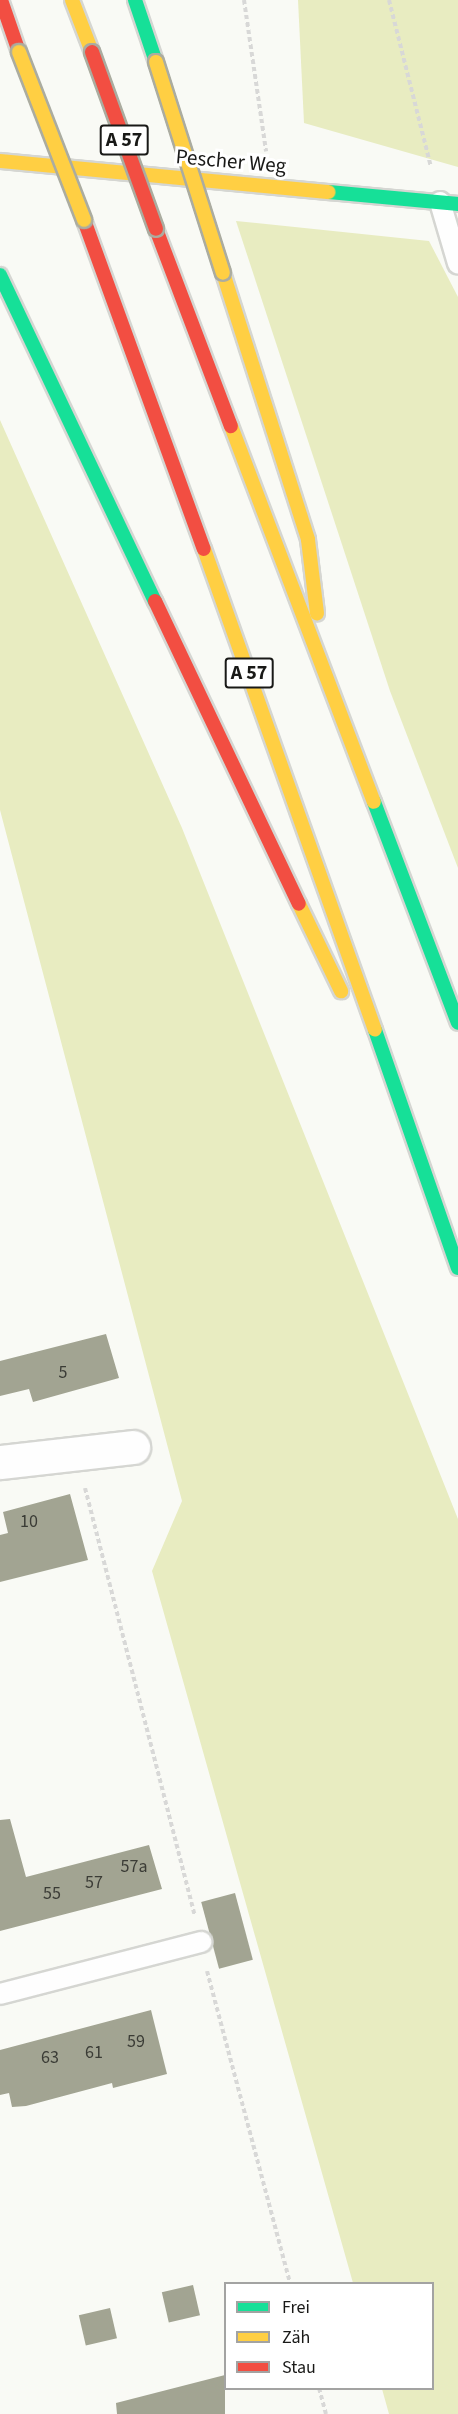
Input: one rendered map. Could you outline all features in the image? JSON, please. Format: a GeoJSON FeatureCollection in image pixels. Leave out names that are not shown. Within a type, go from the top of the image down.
{"type":"FeatureCollection","features":[{"type":"Feature","properties":{"kind":"main road","name":"A 57"},"geometry":{"type":"LineString","coordinates":[[1,0],[84,220],[281,761],[407,1129],[458,1268]]}},
{"type":"Feature","properties":{"kind":"main road","name":"A 57"},"geometry":{"type":"LineString","coordinates":[[72,0],[93,52],[156,229],[323,662],[458,1023]]}},
{"type":"Feature","properties":{"kind":"main road"},"geometry":{"type":"LineString","coordinates":[[135,0],[223,273],[256,367],[308,540],[323,662]]}},
{"type":"Feature","properties":{"kind":"main road","name":"Pescher Weg"},"geometry":{"type":"LineString","coordinates":[[0,162],[449,203]]}},
{"type":"Feature","properties":{"kind":"main road"},"geometry":{"type":"LineString","coordinates":[[0,275],[345,1000]]}},
{"type":"Feature","properties":{"kind":"main road"},"geometry":{"type":"LineString","coordinates":[[356,1021],[407,1129]]}},
{"type":"Feature","properties":{"kind":"street"},"geometry":{"type":"LineString","coordinates":[[0,1462],[133,1447]]}},
{"type":"Feature","properties":{"kind":"lane"},"geometry":{"type":"LineString","coordinates":[[449,203],[458,263]]}},
{"type":"Feature","properties":{"kind":"lane"},"geometry":{"type":"LineString","coordinates":[[0,1994],[201,1942]]}},
{"type":"Feature","properties":{"kind":"path"},"geometry":{"type":"LineString","coordinates":[[244,0],[270,186]]}},
{"type":"Feature","properties":{"kind":"path"},"geometry":{"type":"LineString","coordinates":[[389,0],[449,203]]}},
{"type":"Feature","properties":{"kind":"path"},"geometry":{"type":"LineString","coordinates":[[76,1453],[290,2282]]}},
{"type":"Feature","properties":{"kind":"path"},"geometry":{"type":"LineString","coordinates":[[320,2390],[326,2414]]}},
{"type":"Feature","properties":{"kind":"green space"},"geometry":{"type":"Polygon","coordinates":[[[298,0],[458,0],[458,167],[304,123],[298,0]]]}},
{"type":"Feature","properties":{"kind":"green space"},"geometry":{"type":"Polygon","coordinates":[[[236,221],[429,241],[458,297],[458,868],[390,691],[236,221]]]}},
{"type":"Feature","properties":{"kind":"green space"},"geometry":{"type":"Polygon","coordinates":[[[0,420],[182,828],[458,1519],[458,2414],[389,2414],[382,2390],[434,2390],[434,2282],[353,2282],[152,1571],[182,1501],[0,810],[0,420]]]}},
{"type":"Feature","properties":{"kind":"building"},"geometry":{"type":"Polygon","coordinates":[[[106,1334],[119,1378],[33,1402],[29,1389],[0,1396],[0,1361],[106,1334]]]}},
{"type":"Feature","properties":{"kind":"building"},"geometry":{"type":"Polygon","coordinates":[[[70,1494],[88,1560],[0,1582],[0,1535],[8,1533],[3,1512],[70,1494]]]}},
{"type":"Feature","properties":{"kind":"building"},"geometry":{"type":"Polygon","coordinates":[[[10,1819],[26,1877],[149,1845],[162,1889],[0,1931],[0,1820],[10,1819]]]}},
{"type":"Feature","properties":{"kind":"building"},"geometry":{"type":"Polygon","coordinates":[[[235,1893],[253,1960],[219,1969],[201,1902],[235,1893]]]}},
{"type":"Feature","properties":{"kind":"building"},"geometry":{"type":"Polygon","coordinates":[[[151,2010],[167,2074],[113,2088],[112,2083],[26,2106],[12,2107],[9,2093],[0,2095],[0,2050],[151,2010]]]}},
{"type":"Feature","properties":{"kind":"building"},"geometry":{"type":"Polygon","coordinates":[[[193,2285],[200,2315],[169,2322],[162,2292],[193,2285]]]}},
{"type":"Feature","properties":{"kind":"building"},"geometry":{"type":"Polygon","coordinates":[[[110,2308],[117,2338],[86,2345],[79,2315],[110,2308]]]}},
{"type":"Feature","properties":{"kind":"building"},"geometry":{"type":"Polygon","coordinates":[[[224,2375],[225,2414],[117,2414],[116,2403],[224,2375]]]}},
{"type":"Feature","properties":{"kind":"traffic: fast"},"geometry":{"type":"LineString","coordinates":[[135,0],[156,62]]}},
{"type":"Feature","properties":{"kind":"traffic: fast"},"geometry":{"type":"LineString","coordinates":[[329,192],[458,204]]}},
{"type":"Feature","properties":{"kind":"traffic: fast"},"geometry":{"type":"LineString","coordinates":[[0,275],[155,601]]}},
{"type":"Feature","properties":{"kind":"traffic: fast"},"geometry":{"type":"LineString","coordinates":[[374,802],[458,1023]]}},
{"type":"Feature","properties":{"kind":"traffic: fast"},"geometry":{"type":"LineString","coordinates":[[375,1030],[458,1268]]}},
{"type":"Feature","properties":{"kind":"traffic: slow"},"geometry":{"type":"LineString","coordinates":[[72,0],[92,52]]}},
{"type":"Feature","properties":{"kind":"traffic: slow"},"geometry":{"type":"LineString","coordinates":[[19,52],[84,220]]}},
{"type":"Feature","properties":{"kind":"traffic: slow"},"geometry":{"type":"LineString","coordinates":[[156,62],[223,273]]}},
{"type":"Feature","properties":{"kind":"traffic: slow"},"geometry":{"type":"LineString","coordinates":[[0,161],[329,192]]}},
{"type":"Feature","properties":{"kind":"traffic: slow"},"geometry":{"type":"LineString","coordinates":[[223,273],[308,540],[317,613]]}},
{"type":"Feature","properties":{"kind":"traffic: slow"},"geometry":{"type":"LineString","coordinates":[[231,426],[374,802]]}},
{"type":"Feature","properties":{"kind":"traffic: slow"},"geometry":{"type":"LineString","coordinates":[[204,549],[375,1030]]}},
{"type":"Feature","properties":{"kind":"traffic: slow"},"geometry":{"type":"LineString","coordinates":[[299,904],[341,991]]}},
{"type":"Feature","properties":{"kind":"traffic: jam"},"geometry":{"type":"LineString","coordinates":[[1,0],[19,52]]}},
{"type":"Feature","properties":{"kind":"traffic: jam"},"geometry":{"type":"LineString","coordinates":[[92,52],[156,229]]}},
{"type":"Feature","properties":{"kind":"traffic: jam"},"geometry":{"type":"LineString","coordinates":[[84,220],[204,549]]}},
{"type":"Feature","properties":{"kind":"traffic: jam"},"geometry":{"type":"LineString","coordinates":[[156,229],[231,426]]}},
{"type":"Feature","properties":{"kind":"traffic: jam"},"geometry":{"type":"LineString","coordinates":[[155,601],[299,904]]}}]}
